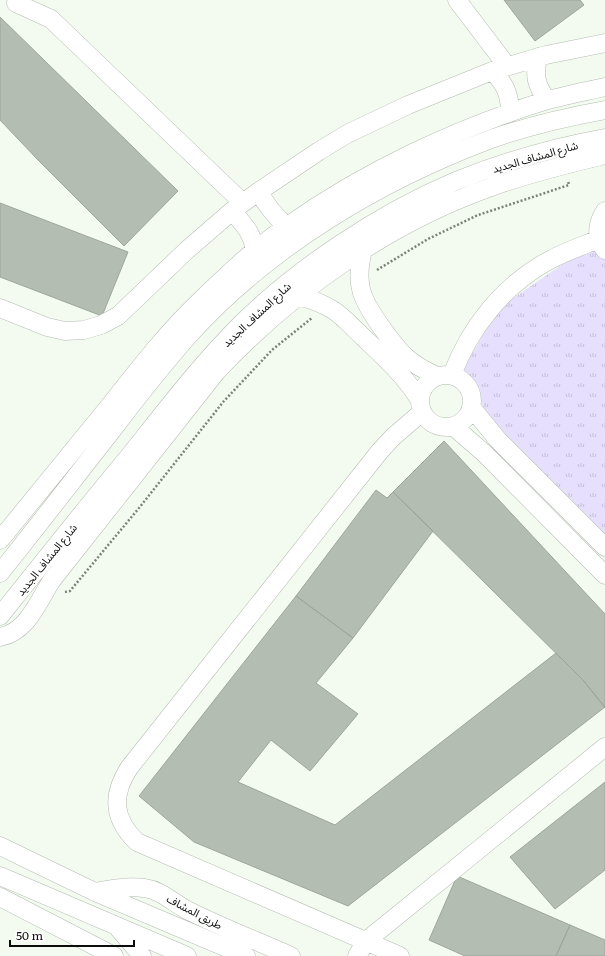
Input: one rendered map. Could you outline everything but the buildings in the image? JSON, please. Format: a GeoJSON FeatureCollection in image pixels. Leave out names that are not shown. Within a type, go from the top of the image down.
{"type":"FeatureCollection","features":[{"type":"Feature","properties":{"kind":"street"},"geometry":{"type":"LineString","coordinates":[[45,0],[51,19]]}},
{"type":"Feature","properties":{"kind":"street"},"geometry":{"type":"LineString","coordinates":[[457,0],[499,69],[501,79],[507,90],[510,101],[510,113]]}},
{"type":"Feature","properties":{"kind":"street"},"geometry":{"type":"LineString","coordinates":[[13,2],[51,19],[238,207],[253,238],[255,250]]}},
{"type":"Feature","properties":{"kind":"street"},"geometry":{"type":"LineString","coordinates":[[0,308],[46,327],[65,331],[84,330],[101,325],[118,316],[187,250],[238,207],[318,151],[347,134],[408,105],[499,69],[538,57],[605,42]]}},
{"type":"Feature","properties":{"kind":"street"},"geometry":{"type":"LineString","coordinates":[[538,57],[536,80],[540,91],[548,100]]}},
{"type":"Feature","properties":{"kind":"street"},"geometry":{"type":"LineString","coordinates":[[0,540],[156,347],[201,299],[255,250],[286,226],[373,173],[451,136],[548,100],[605,87]]}},
{"type":"Feature","properties":{"kind":"street"},"geometry":{"type":"LineString","coordinates":[[0,573],[154,376],[215,310],[264,266],[340,212],[390,184],[446,157],[492,139],[531,127],[568,117],[605,110]]}},
{"type":"Feature","properties":{"kind":"street","name":"شارع المشاف الجديد"},"geometry":{"type":"LineString","coordinates":[[0,616],[195,373],[242,324],[280,289],[339,245],[414,201],[456,181],[539,153],[605,138]]}},
{"type":"Feature","properties":{"kind":"street"},"geometry":{"type":"LineString","coordinates":[[0,637],[16,630],[26,621],[52,580],[217,371],[245,342],[298,296],[363,250],[398,230],[454,203],[494,186],[563,165],[605,155]]}},
{"type":"Feature","properties":{"kind":"street"},"geometry":{"type":"LineString","coordinates":[[258,192],[271,210],[286,226]]}},
{"type":"Feature","properties":{"kind":"street"},"geometry":{"type":"LineString","coordinates":[[400,956],[361,949],[137,842],[127,832],[120,820],[116,807],[117,793],[129,768],[372,461],[421,406],[425,384],[431,379],[445,375],[458,359],[468,339],[481,320],[496,301],[514,283],[532,270],[550,260],[602,245],[598,228],[600,218],[605,211]]}},
{"type":"Feature","properties":{"kind":"street"},"geometry":{"type":"LineString","coordinates":[[298,296],[326,306],[333,310],[350,325],[399,372],[410,385],[428,420],[435,425],[444,427],[453,426],[461,422],[471,407],[472,399],[466,384],[460,378],[445,375],[412,363],[394,345],[369,311],[364,300],[360,282],[360,262],[363,250]]}},
{"type":"Feature","properties":{"kind":"street"},"geometry":{"type":"LineString","coordinates":[[471,407],[498,440],[605,547]]}},
{"type":"Feature","properties":{"kind":"street"},"geometry":{"type":"LineString","coordinates":[[453,426],[484,453],[605,575]]}},
{"type":"Feature","properties":{"kind":"street"},"geometry":{"type":"LineString","coordinates":[[361,949],[605,747]]}},
{"type":"Feature","properties":{"kind":"street","name":"طريق المشاف"},"geometry":{"type":"LineString","coordinates":[[0,846],[95,892],[246,956]]}},
{"type":"Feature","properties":{"kind":"street"},"geometry":{"type":"LineString","coordinates":[[0,876],[187,956]]}},
{"type":"Feature","properties":{"kind":"street","name":"طريق المشاف"},"geometry":{"type":"LineString","coordinates":[[95,892],[114,888],[131,887],[158,891],[186,909],[291,956]]}},
{"type":"Feature","properties":{"kind":"street"},"geometry":{"type":"LineString","coordinates":[[0,897],[114,956]]}},
{"type":"Feature","properties":{"kind":"street"},"geometry":{"type":"LineString","coordinates":[[116,925],[142,956]]}},
{"type":"Feature","properties":{"kind":"path"},"geometry":{"type":"LineString","coordinates":[[360,282],[428,239],[478,215],[569,185],[563,165]]}},
{"type":"Feature","properties":{"kind":"path"},"geometry":{"type":"LineString","coordinates":[[41,599],[70,591],[139,508],[224,401],[272,350],[326,306]]}},
{"type":"Feature","properties":{"kind":"green space"},"geometry":{"type":"Polygon","coordinates":[[[591,248],[605,257],[605,539],[486,413],[475,386],[463,369],[499,308],[560,266],[591,248]]]}}]}
